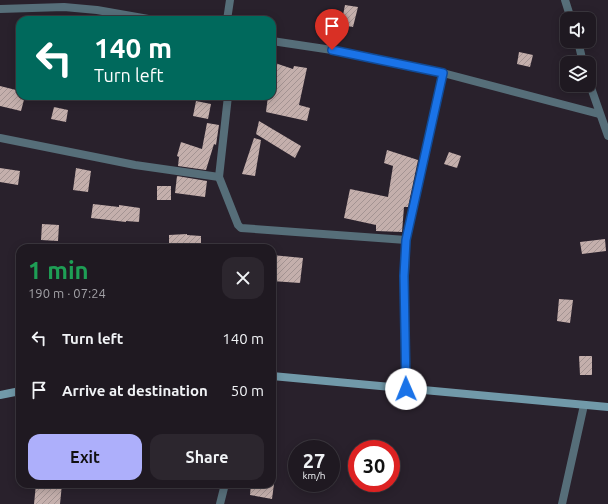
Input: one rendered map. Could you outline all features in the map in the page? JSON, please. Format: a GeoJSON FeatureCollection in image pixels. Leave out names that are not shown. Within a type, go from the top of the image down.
{"type":"FeatureCollection","features":[{"type":"Feature","properties":{"kind":"street"},"geometry":{"type":"LineString","coordinates":[[228,16],[230,0]]}},
{"type":"Feature","properties":{"kind":"street"},"geometry":{"type":"LineString","coordinates":[[565,0],[569,12]]}},
{"type":"Feature","properties":{"kind":"street"},"geometry":{"type":"LineString","coordinates":[[0,9],[64,7],[97,10],[131,16]]}},
{"type":"Feature","properties":{"kind":"street"},"geometry":{"type":"LineString","coordinates":[[276,42],[359,55],[443,73],[599,114]]}},
{"type":"Feature","properties":{"kind":"street"},"geometry":{"type":"LineString","coordinates":[[406,389],[404,276],[406,240],[443,73]]}},
{"type":"Feature","properties":{"kind":"street"},"geometry":{"type":"LineString","coordinates":[[592,92],[608,136]]}},
{"type":"Feature","properties":{"kind":"street"},"geometry":{"type":"LineString","coordinates":[[228,100],[219,177],[238,225],[244,230],[406,240]]}},
{"type":"Feature","properties":{"kind":"street"},"geometry":{"type":"LineString","coordinates":[[0,138],[135,165],[219,177]]}},
{"type":"Feature","properties":{"kind":"street"},"geometry":{"type":"LineString","coordinates":[[276,376],[608,407]]}},
{"type":"Feature","properties":{"kind":"street"},"geometry":{"type":"LineString","coordinates":[[0,395],[16,392]]}},
{"type":"Feature","properties":{"kind":"street"},"geometry":{"type":"LineString","coordinates":[[562,504],[584,405]]}},
{"type":"Feature","properties":{"kind":"street"},"geometry":{"type":"LineString","coordinates":[[220,504],[225,488]]}},
{"type":"Feature","properties":{"kind":"building"},"geometry":{"type":"Polygon","coordinates":[[[345,5],[358,7],[353,27],[341,25],[345,5]]]}},
{"type":"Feature","properties":{"kind":"building"},"geometry":{"type":"Polygon","coordinates":[[[519,52],[533,55],[530,67],[517,64],[519,52]]]}},
{"type":"Feature","properties":{"kind":"building"},"geometry":{"type":"Polygon","coordinates":[[[276,63],[293,69],[294,66],[307,68],[299,105],[310,108],[307,121],[266,112],[268,100],[276,100],[276,63]]]}},
{"type":"Feature","properties":{"kind":"building"},"geometry":{"type":"Polygon","coordinates":[[[0,86],[16,90],[16,100],[24,100],[21,111],[0,106],[0,86]]]}},
{"type":"Feature","properties":{"kind":"building"},"geometry":{"type":"Polygon","coordinates":[[[196,101],[211,104],[208,119],[193,116],[196,101]]]}},
{"type":"Feature","properties":{"kind":"building"},"geometry":{"type":"Polygon","coordinates":[[[54,107],[68,110],[66,122],[51,119],[54,107]]]}},
{"type":"Feature","properties":{"kind":"building"},"geometry":{"type":"Polygon","coordinates":[[[259,121],[301,146],[295,158],[256,134],[259,121]]]}},
{"type":"Feature","properties":{"kind":"building"},"geometry":{"type":"Polygon","coordinates":[[[207,123],[219,125],[216,145],[214,144],[206,170],[178,166],[179,157],[177,156],[181,142],[202,149],[207,123]]]}},
{"type":"Feature","properties":{"kind":"building"},"geometry":{"type":"Polygon","coordinates":[[[254,138],[261,140],[255,176],[242,174],[254,138]]]}},
{"type":"Feature","properties":{"kind":"building"},"geometry":{"type":"Polygon","coordinates":[[[387,150],[418,160],[408,207],[404,207],[402,232],[376,231],[376,225],[344,218],[350,189],[388,197],[393,166],[384,163],[387,150]]]}},
{"type":"Feature","properties":{"kind":"building"},"geometry":{"type":"Polygon","coordinates":[[[449,152],[461,156],[457,168],[444,164],[449,152]]]}},
{"type":"Feature","properties":{"kind":"building"},"geometry":{"type":"Polygon","coordinates":[[[0,168],[20,171],[18,185],[0,182],[0,168]]]}},
{"type":"Feature","properties":{"kind":"building"},"geometry":{"type":"Polygon","coordinates":[[[76,168],[91,171],[88,192],[73,190],[76,168]]]}},
{"type":"Feature","properties":{"kind":"building"},"geometry":{"type":"Polygon","coordinates":[[[177,176],[207,181],[205,197],[175,193],[177,176]]]}},
{"type":"Feature","properties":{"kind":"building"},"geometry":{"type":"Polygon","coordinates":[[[157,186],[171,186],[171,200],[157,200],[157,186]]]}},
{"type":"Feature","properties":{"kind":"building"},"geometry":{"type":"Polygon","coordinates":[[[93,204],[119,207],[119,205],[140,208],[139,222],[91,218],[93,204]]]}},
{"type":"Feature","properties":{"kind":"building"},"geometry":{"type":"Polygon","coordinates":[[[42,224],[59,225],[58,241],[41,240],[42,224]]]}},
{"type":"Feature","properties":{"kind":"building"},"geometry":{"type":"Polygon","coordinates":[[[187,234],[201,236],[201,244],[169,244],[169,235],[187,234]]]}},
{"type":"Feature","properties":{"kind":"building"},"geometry":{"type":"Polygon","coordinates":[[[605,239],[606,251],[582,254],[580,242],[605,239]]]}},
{"type":"Feature","properties":{"kind":"building"},"geometry":{"type":"Polygon","coordinates":[[[276,255],[303,258],[300,283],[276,281],[276,255]]]}},
{"type":"Feature","properties":{"kind":"building"},"geometry":{"type":"Polygon","coordinates":[[[559,299],[573,300],[570,323],[557,321],[559,299]]]}},
{"type":"Feature","properties":{"kind":"building"},"geometry":{"type":"Polygon","coordinates":[[[579,356],[592,356],[592,375],[580,375],[579,356]]]}},
{"type":"Feature","properties":{"kind":"building"},"geometry":{"type":"Polygon","coordinates":[[[36,488],[62,488],[60,504],[34,504],[36,488]]]}},
{"type":"Feature","properties":{"kind":"building"},"geometry":{"type":"Polygon","coordinates":[[[251,488],[273,488],[272,499],[250,495],[251,488]]]}},
{"type":"Feature","properties":{"kind":"route"},"geometry":{"type":"LineString","coordinates":[[332,50],[443,73],[406,240],[404,276],[406,389]]}}]}
